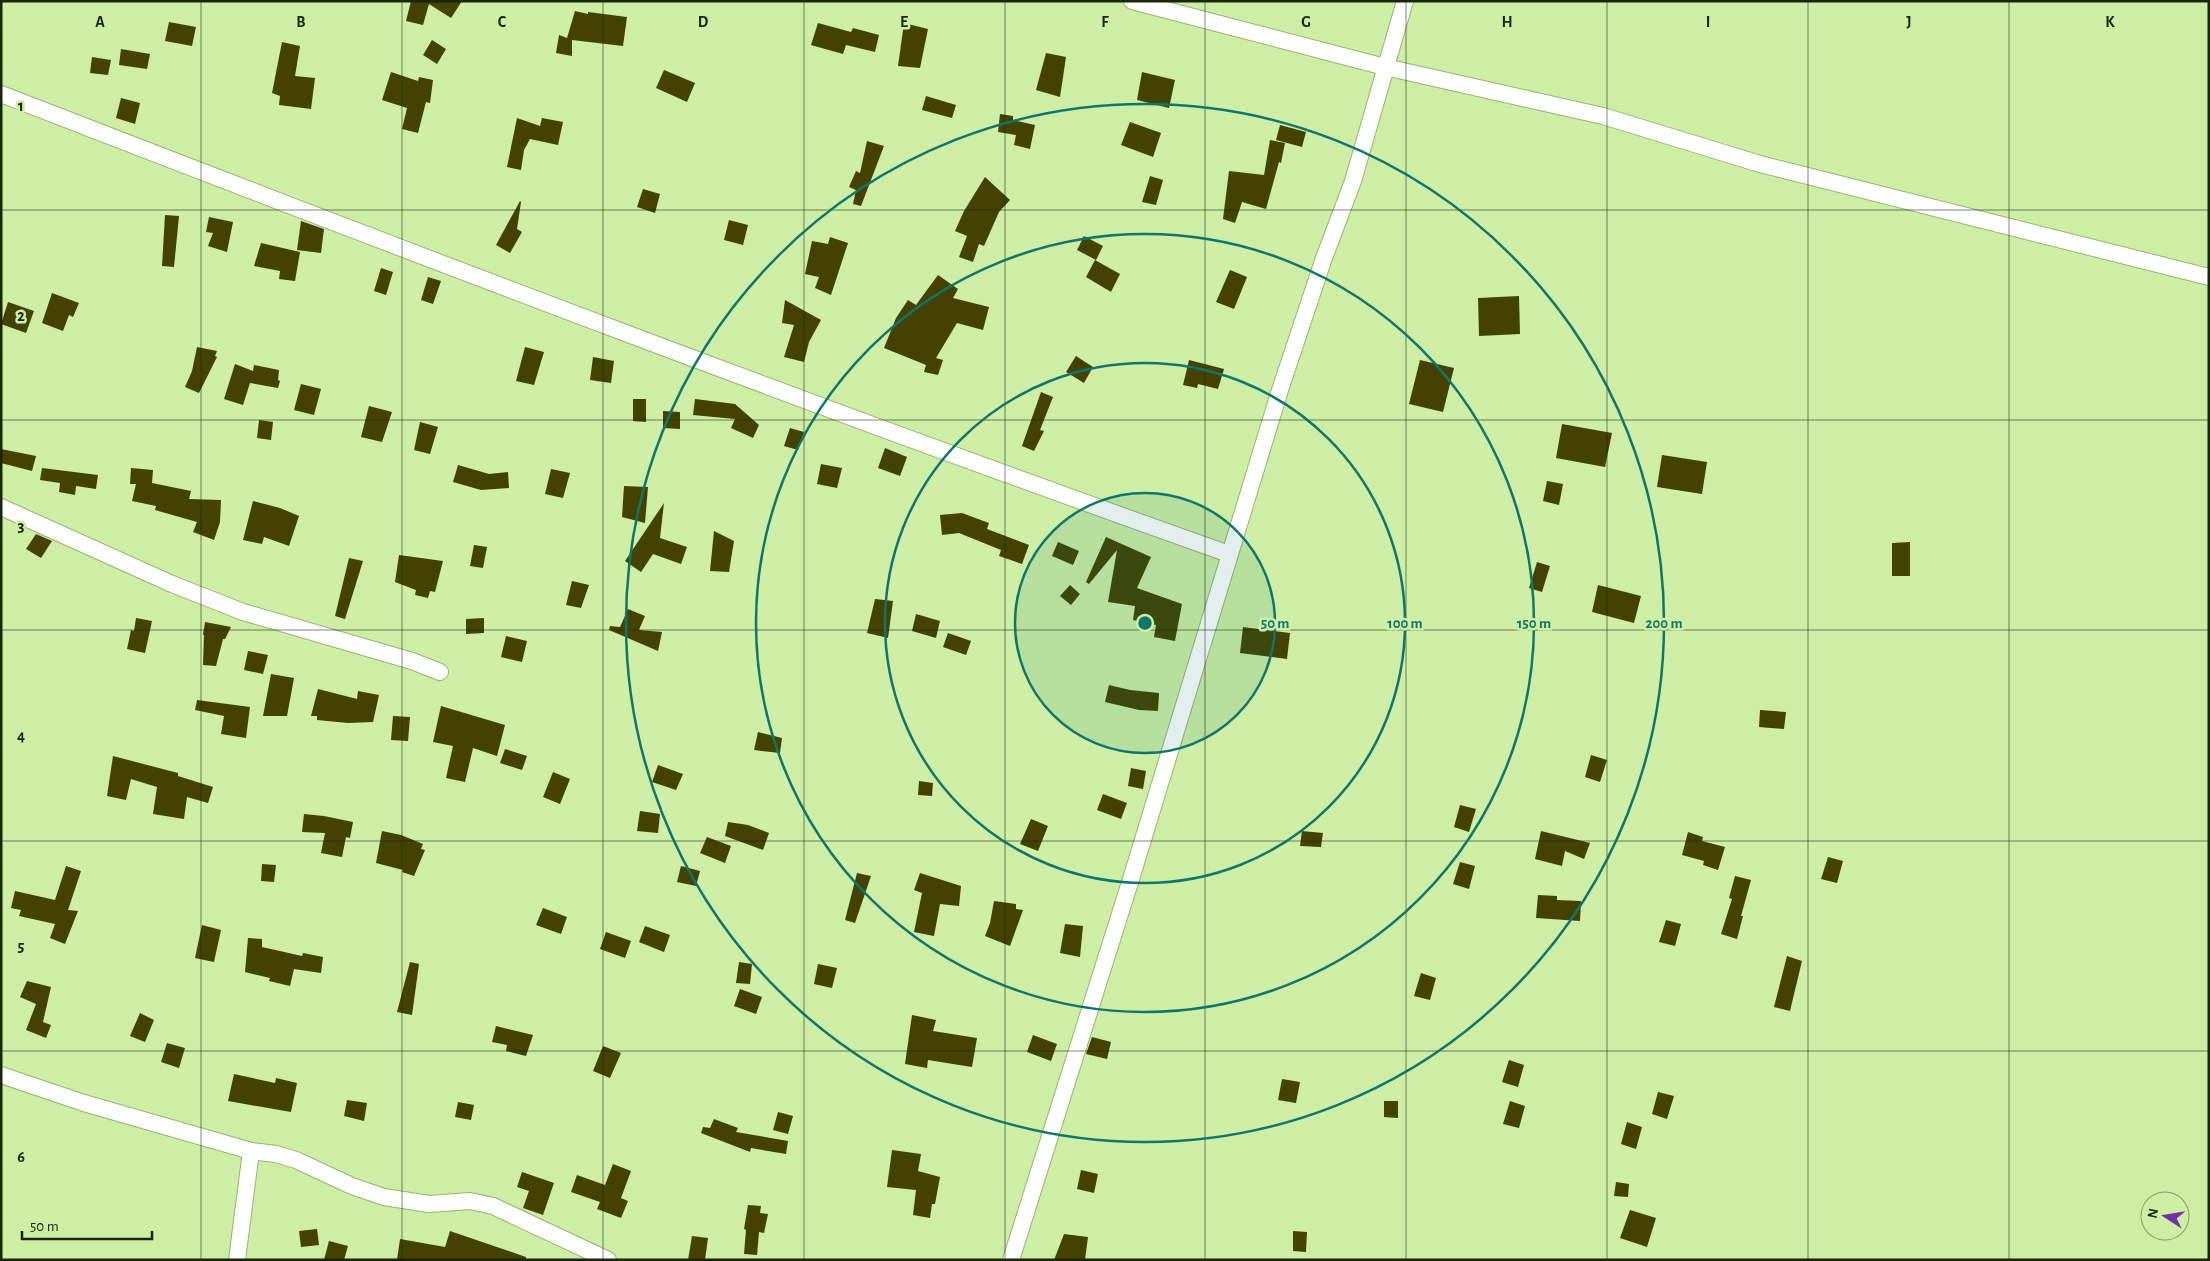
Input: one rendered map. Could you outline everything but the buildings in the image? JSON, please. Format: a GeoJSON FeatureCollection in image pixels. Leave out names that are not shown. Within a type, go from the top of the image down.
{"type":"FeatureCollection","features":[{"type":"Feature","properties":{"kind":"street"},"geometry":{"type":"LineString","coordinates":[[1132,1],[1385,67],[1603,116],[1760,164],[2209,277]]}},
{"type":"Feature","properties":{"kind":"street"},"geometry":{"type":"LineString","coordinates":[[1011,1260],[1131,878],[1280,390],[1324,258],[1353,181],[1404,1]]}},
{"type":"Feature","properties":{"kind":"street"},"geometry":{"type":"LineString","coordinates":[[1,94],[494,284],[1017,479],[1229,554]]}},
{"type":"Feature","properties":{"kind":"street"},"geometry":{"type":"LineString","coordinates":[[1,506],[172,584],[243,612],[412,661],[440,672]]}},
{"type":"Feature","properties":{"kind":"street"},"geometry":{"type":"LineString","coordinates":[[1,1075],[84,1103],[251,1151],[276,1154],[296,1160],[352,1186],[397,1200],[429,1204],[470,1201],[493,1206],[608,1260]]}},
{"type":"Feature","properties":{"kind":"street"},"geometry":{"type":"LineString","coordinates":[[237,1260],[251,1151]]}}]}
